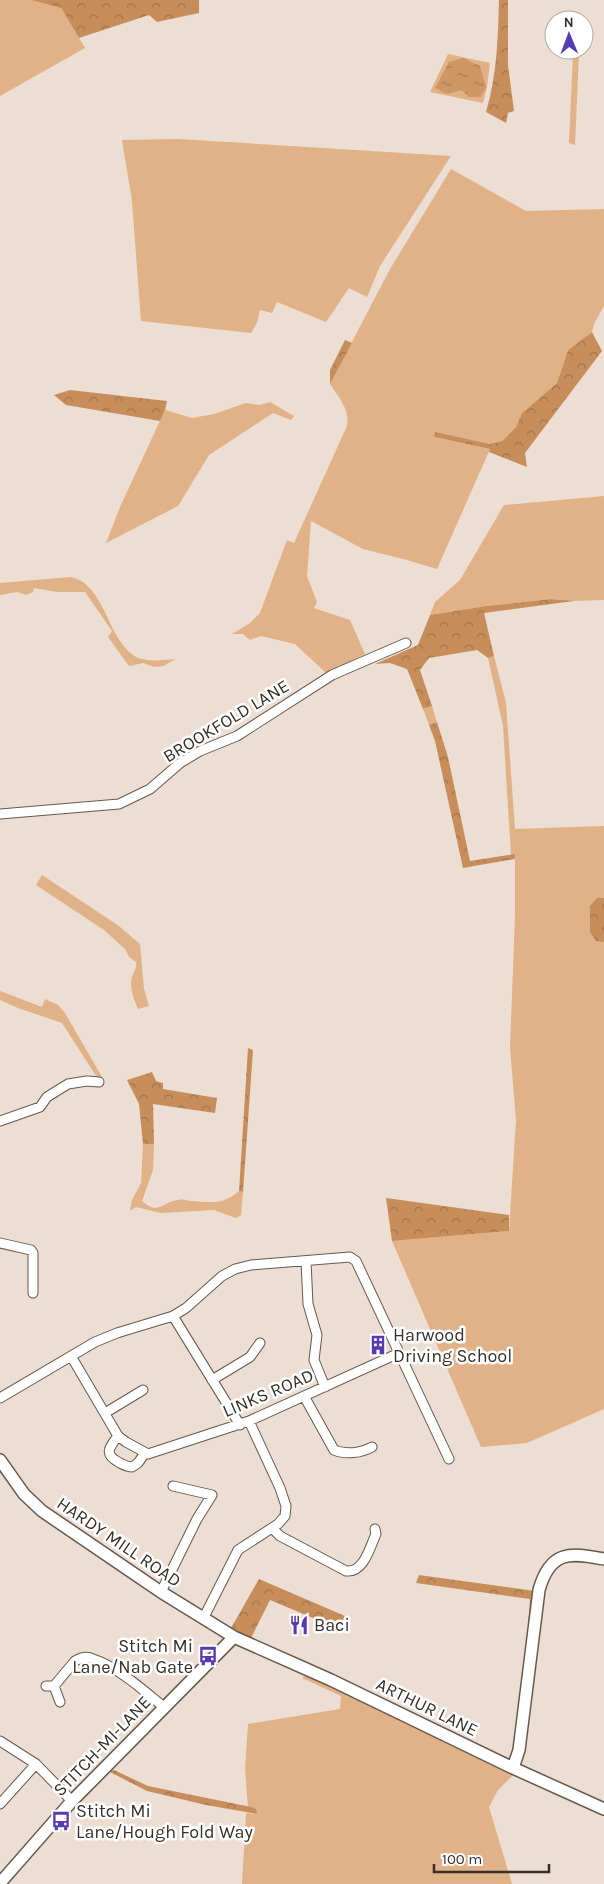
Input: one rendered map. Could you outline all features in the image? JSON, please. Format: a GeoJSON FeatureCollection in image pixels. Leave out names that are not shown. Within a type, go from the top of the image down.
{"type":"FeatureCollection","features":[{"type":"Feature","properties":{"kind":"main road","name":"HARDY MILL ROAD"},"geometry":{"type":"LineString","coordinates":[[0,1460],[15,1484],[31,1502],[161,1592],[234,1637]]}},
{"type":"Feature","properties":{"kind":"main road"},"geometry":{"type":"LineString","coordinates":[[513,1768],[518,1750],[539,1590],[545,1572],[557,1560],[566,1557],[584,1556],[604,1560]]}},
{"type":"Feature","properties":{"kind":"main road","name":"ARTHUR LANE"},"geometry":{"type":"LineString","coordinates":[[234,1637],[331,1680],[513,1768],[604,1809]]}},
{"type":"Feature","properties":{"kind":"main road","name":"STITCH-MI-LANE"},"geometry":{"type":"LineString","coordinates":[[0,1884],[72,1801],[234,1637]]}},
{"type":"Feature","properties":{"kind":"street","name":"BROOKFOLD LANE"},"geometry":{"type":"LineString","coordinates":[[0,814],[119,804],[150,790],[180,763],[200,751],[237,736],[332,675],[406,643]]}},
{"type":"Feature","properties":{"kind":"street"},"geometry":{"type":"LineString","coordinates":[[0,1122],[40,1107],[47,1097],[68,1084],[87,1081],[100,1082]]}},
{"type":"Feature","properties":{"kind":"street"},"geometry":{"type":"LineString","coordinates":[[0,1244],[31,1250],[33,1253],[33,1293]]}},
{"type":"Feature","properties":{"kind":"street"},"geometry":{"type":"LineString","coordinates":[[0,1398],[106,1337],[173,1316],[186,1308],[222,1276],[235,1269],[251,1265],[350,1257],[356,1261],[449,1459]]}},
{"type":"Feature","properties":{"kind":"street"},"geometry":{"type":"LineString","coordinates":[[306,1261],[308,1304],[317,1335],[314,1360],[325,1387]]}},
{"type":"Feature","properties":{"kind":"street"},"geometry":{"type":"LineString","coordinates":[[173,1316],[240,1425]]}},
{"type":"Feature","properties":{"kind":"street"},"geometry":{"type":"LineString","coordinates":[[212,1380],[250,1358],[260,1342]]}},
{"type":"Feature","properties":{"kind":"street","name":"LINKS ROAD"},"geometry":{"type":"LineString","coordinates":[[118,1436],[110,1448],[110,1456],[126,1466],[132,1467],[138,1463],[145,1453],[240,1425],[399,1353]]}},
{"type":"Feature","properties":{"kind":"street"},"geometry":{"type":"LineString","coordinates":[[71,1356],[118,1436],[145,1453]]}},
{"type":"Feature","properties":{"kind":"street"},"geometry":{"type":"LineString","coordinates":[[105,1413],[142,1393]]}},
{"type":"Feature","properties":{"kind":"street"},"geometry":{"type":"LineString","coordinates":[[304,1396],[334,1450],[345,1453],[364,1451],[373,1446]]}},
{"type":"Feature","properties":{"kind":"street"},"geometry":{"type":"LineString","coordinates":[[203,1619],[238,1550],[282,1521],[286,1506],[275,1474],[249,1421]]}},
{"type":"Feature","properties":{"kind":"street"},"geometry":{"type":"LineString","coordinates":[[161,1592],[197,1519],[212,1495],[173,1486]]}},
{"type":"Feature","properties":{"kind":"street"},"geometry":{"type":"LineString","coordinates":[[272,1528],[280,1536],[351,1572],[360,1567],[376,1534],[375,1529]]}},
{"type":"Feature","properties":{"kind":"street"},"geometry":{"type":"LineString","coordinates":[[60,1702],[50,1686],[81,1655],[92,1658],[111,1668],[164,1707]]}},
{"type":"Feature","properties":{"kind":"street"},"geometry":{"type":"LineString","coordinates":[[0,1741],[36,1764],[72,1801]]}},
{"type":"Feature","properties":{"kind":"street"},"geometry":{"type":"LineString","coordinates":[[0,1804],[36,1764]]}},
{"type":"Feature","properties":{"kind":"shaded area"},"geometry":{"type":"Polygon","coordinates":[[[0,0],[31,0],[61,8],[85,48],[0,96],[0,0]]]}},
{"type":"Feature","properties":{"kind":"shaded area"},"geometry":{"type":"Polygon","coordinates":[[[448,54],[490,63],[483,103],[430,92],[448,54]]]}},
{"type":"Feature","properties":{"kind":"shaded area"},"geometry":{"type":"Polygon","coordinates":[[[573,60],[579,60],[575,145],[569,143],[573,60]]]}},
{"type":"Feature","properties":{"kind":"shaded area"},"geometry":{"type":"Polygon","coordinates":[[[178,139],[451,156],[380,266],[367,297],[349,288],[326,322],[277,302],[272,313],[260,310],[257,323],[251,333],[141,321],[132,201],[122,140],[178,139]]]}},
{"type":"Feature","properties":{"kind":"shaded area"},"geometry":{"type":"Polygon","coordinates":[[[451,169],[526,211],[604,209],[604,306],[594,324],[592,332],[568,350],[557,383],[522,413],[516,427],[502,441],[490,444],[435,433],[434,437],[490,449],[437,569],[363,549],[311,521],[307,576],[317,602],[314,608],[350,620],[365,654],[326,673],[295,644],[261,636],[250,640],[243,634],[232,634],[250,623],[260,613],[287,540],[294,543],[347,426],[348,420],[345,409],[330,384],[390,269],[451,169]]]}},
{"type":"Feature","properties":{"kind":"shaded area"},"geometry":{"type":"Polygon","coordinates":[[[270,402],[294,416],[291,420],[273,413],[209,455],[178,506],[106,543],[120,507],[165,410],[192,418],[214,414],[246,403],[260,405],[270,402]]]}},
{"type":"Feature","properties":{"kind":"shaded area"},"geometry":{"type":"Polygon","coordinates":[[[604,496],[604,600],[574,601],[551,599],[486,606],[430,615],[435,602],[460,580],[504,505],[604,496]]]}},
{"type":"Feature","properties":{"kind":"shaded area"},"geometry":{"type":"Polygon","coordinates":[[[71,577],[82,582],[91,590],[117,636],[133,655],[137,658],[148,660],[176,659],[163,666],[154,667],[143,663],[129,666],[108,637],[112,631],[85,592],[57,592],[34,588],[33,592],[26,595],[17,592],[0,595],[0,583],[71,577]]]}},
{"type":"Feature","properties":{"kind":"shaded area"},"geometry":{"type":"Polygon","coordinates":[[[494,656],[506,703],[515,829],[604,826],[604,1409],[527,1443],[481,1447],[392,1241],[509,1231],[516,1120],[510,1048],[515,916],[515,855],[511,855],[503,726],[488,658],[494,656]]]}},
{"type":"Feature","properties":{"kind":"shaded area"},"geometry":{"type":"Polygon","coordinates":[[[432,706],[437,722],[429,725],[423,709],[432,706]]]}},
{"type":"Feature","properties":{"kind":"shaded area"},"geometry":{"type":"Polygon","coordinates":[[[42,875],[119,926],[140,944],[144,989],[149,1006],[138,1009],[134,998],[131,981],[136,968],[136,962],[104,930],[36,885],[42,875]]]}},
{"type":"Feature","properties":{"kind":"shaded area"},"geometry":{"type":"Polygon","coordinates":[[[0,991],[42,1007],[45,999],[58,1005],[65,1013],[102,1077],[98,1079],[62,1023],[0,1000],[0,991]]]}},
{"type":"Feature","properties":{"kind":"shaded area"},"geometry":{"type":"Polygon","coordinates":[[[143,1144],[154,1144],[153,1170],[142,1201],[156,1208],[172,1201],[181,1200],[216,1202],[227,1199],[239,1191],[243,1192],[241,1215],[236,1218],[214,1210],[161,1213],[136,1207],[130,1211],[132,1200],[141,1183],[143,1144]]]}},
{"type":"Feature","properties":{"kind":"shaded area"},"geometry":{"type":"Polygon","coordinates":[[[309,1676],[513,1775],[498,1790],[489,1807],[512,1884],[242,1884],[246,1813],[256,1814],[251,1807],[248,1807],[245,1769],[248,1724],[340,1709],[341,1696],[302,1678],[309,1676]]]}},
{"type":"Feature","properties":{"kind":"green space"},"geometry":{"type":"Polygon","coordinates":[[[31,0],[199,0],[199,13],[157,22],[149,15],[79,38],[61,8],[31,0]]]}},
{"type":"Feature","properties":{"kind":"green space"},"geometry":{"type":"Polygon","coordinates":[[[499,0],[508,0],[508,65],[514,111],[508,113],[506,123],[486,112],[495,70],[499,0]]]}},
{"type":"Feature","properties":{"kind":"green space"},"geometry":{"type":"Polygon","coordinates":[[[592,332],[602,351],[525,453],[527,467],[489,452],[490,449],[434,437],[435,432],[490,444],[502,441],[516,427],[522,413],[557,383],[568,350],[592,332]]]}},
{"type":"Feature","properties":{"kind":"green space"},"geometry":{"type":"Polygon","coordinates":[[[345,340],[352,343],[330,384],[330,370],[345,340]]]}},
{"type":"Feature","properties":{"kind":"green space"},"geometry":{"type":"Polygon","coordinates":[[[70,390],[167,401],[160,421],[66,405],[54,395],[70,390]]]}},
{"type":"Feature","properties":{"kind":"green space"},"geometry":{"type":"Polygon","coordinates":[[[551,599],[574,601],[484,613],[494,656],[488,658],[477,650],[429,658],[420,670],[432,706],[423,709],[407,669],[390,663],[375,664],[418,645],[430,615],[486,606],[551,599]]]}},
{"type":"Feature","properties":{"kind":"green space"},"geometry":{"type":"Polygon","coordinates":[[[437,722],[448,757],[470,861],[515,854],[515,859],[463,868],[435,741],[429,725],[437,722]]]}},
{"type":"Feature","properties":{"kind":"green space"},"geometry":{"type":"Polygon","coordinates":[[[597,898],[604,898],[604,942],[596,941],[590,932],[590,906],[597,898]]]}},
{"type":"Feature","properties":{"kind":"green space"},"geometry":{"type":"Polygon","coordinates":[[[248,1048],[253,1050],[243,1192],[239,1191],[248,1048]]]}},
{"type":"Feature","properties":{"kind":"green space"},"geometry":{"type":"Polygon","coordinates":[[[152,1072],[156,1081],[163,1083],[163,1089],[217,1098],[215,1113],[153,1104],[154,1144],[143,1144],[139,1104],[127,1080],[152,1072]]]}},
{"type":"Feature","properties":{"kind":"green space"},"geometry":{"type":"Polygon","coordinates":[[[386,1198],[509,1215],[509,1231],[392,1241],[386,1198]]]}},
{"type":"Feature","properties":{"kind":"green space"},"geometry":{"type":"Polygon","coordinates":[[[419,1575],[535,1591],[527,1639],[530,1599],[416,1583],[419,1575]]]}},
{"type":"Feature","properties":{"kind":"green space"},"geometry":{"type":"Polygon","coordinates":[[[259,1579],[345,1616],[339,1629],[270,1600],[251,1638],[231,1628],[259,1579]]]}},
{"type":"Feature","properties":{"kind":"green space"},"geometry":{"type":"Polygon","coordinates":[[[114,1770],[148,1786],[251,1807],[256,1809],[257,1814],[206,1805],[147,1791],[108,1771],[114,1770]]]}},
{"type":"Feature","properties":{"kind":"water"},"geometry":{"type":"Polygon","coordinates":[[[463,58],[480,66],[486,87],[481,97],[469,97],[462,90],[447,94],[435,88],[449,62],[463,58]]]}},
{"type":"Feature","properties":{"kind":"place","name":"Harwood Driving School"},"geometry":{"type":"Point","coordinates":[378,1345]}},
{"type":"Feature","properties":{"kind":"place","name":"Baci"},"geometry":{"type":"Point","coordinates":[299,1625]}},
{"type":"Feature","properties":{"kind":"place","name":"Stitch Mi Lane/Nab Gate"},"geometry":{"type":"Point","coordinates":[208,1656]}},
{"type":"Feature","properties":{"kind":"place","name":"Stitch Mi Lane/Hough Fold Way"},"geometry":{"type":"Point","coordinates":[61,1821]}}]}
